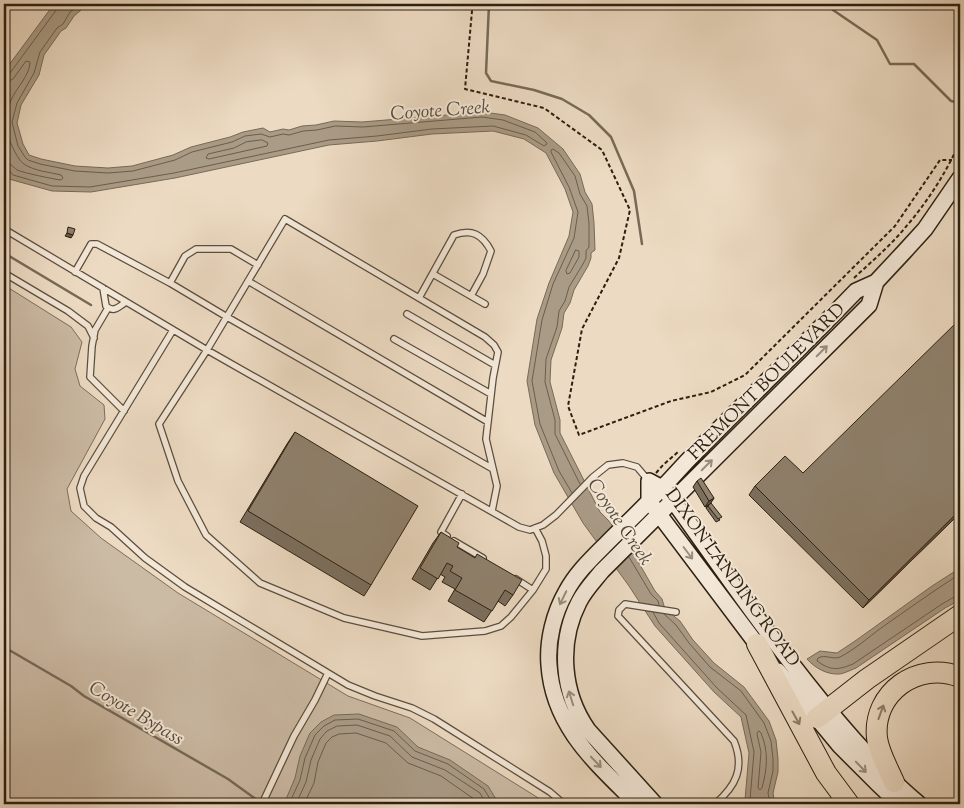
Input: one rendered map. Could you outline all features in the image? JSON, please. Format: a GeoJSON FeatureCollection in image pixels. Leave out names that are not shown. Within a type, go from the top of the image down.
{"type":"FeatureCollection","features":[{"type":"Feature","properties":{"kind":"highway"},"geometry":{"type":"LineString","coordinates":[[822,713],[867,679],[960,615]]}},
{"type":"Feature","properties":{"kind":"highway"},"geometry":{"type":"LineString","coordinates":[[757,644],[826,773],[849,804]]}},
{"type":"Feature","properties":{"kind":"highway"},"geometry":{"type":"LineString","coordinates":[[894,782],[877,739],[877,728],[882,707],[894,690],[911,678],[933,672],[943,672],[960,677]]}},
{"type":"Feature","properties":{"kind":"main road","name":"FREMONT BOULEVARD"},"geometry":{"type":"LineString","coordinates":[[655,485],[692,456],[856,291],[876,282],[924,229],[960,178]]}},
{"type":"Feature","properties":{"kind":"main road","name":"FREMONT BOULEVARD"},"geometry":{"type":"LineString","coordinates":[[582,735],[566,677],[565,650],[567,636],[575,611],[586,590],[672,499],[869,305],[876,282]]}},
{"type":"Feature","properties":{"kind":"main road","name":"DIXON LANDING ROAD"},"geometry":{"type":"LineString","coordinates":[[900,804],[840,746],[822,713],[791,664],[672,499],[655,485],[649,501],[757,644],[822,713],[919,804]]}},
{"type":"Feature","properties":{"kind":"main road"},"geometry":{"type":"LineString","coordinates":[[649,501],[592,559],[565,592],[555,618],[549,649],[549,664],[554,696],[560,712],[654,804]]}},
{"type":"Feature","properties":{"kind":"main road"},"geometry":{"type":"LineString","coordinates":[[582,735],[586,752],[637,804]]}},
{"type":"Feature","properties":{"kind":"lane"},"geometry":{"type":"LineString","coordinates":[[492,511],[497,486],[486,439],[498,352],[494,345],[485,337],[285,219],[207,350],[159,424],[178,481],[206,535],[260,583],[344,618],[422,636],[485,631],[501,626],[511,617],[533,590],[546,569],[546,556],[542,541],[535,528]]}},
{"type":"Feature","properties":{"kind":"lane"},"geometry":{"type":"LineString","coordinates":[[4,229],[207,350],[519,527],[530,530],[543,525],[608,465],[622,463],[637,467],[655,485]]}},
{"type":"Feature","properties":{"kind":"lane"},"geometry":{"type":"LineString","coordinates":[[419,298],[454,235],[463,232],[477,234],[486,242],[491,251],[483,274],[471,296]]}},
{"type":"Feature","properties":{"kind":"lane"},"geometry":{"type":"LineString","coordinates":[[75,272],[91,244],[96,244],[170,283],[493,469]]}},
{"type":"Feature","properties":{"kind":"lane"},"geometry":{"type":"LineString","coordinates":[[170,283],[184,256],[196,249],[231,249],[258,265]]}},
{"type":"Feature","properties":{"kind":"lane"},"geometry":{"type":"LineString","coordinates":[[4,273],[68,311],[88,326],[94,338]]}},
{"type":"Feature","properties":{"kind":"lane"},"geometry":{"type":"LineString","coordinates":[[433,274],[485,304]]}},
{"type":"Feature","properties":{"kind":"lane"},"geometry":{"type":"LineString","coordinates":[[248,281],[488,422]]}},
{"type":"Feature","properties":{"kind":"lane"},"geometry":{"type":"LineString","coordinates":[[103,288],[108,308],[112,310],[126,302]]}},
{"type":"Feature","properties":{"kind":"lane"},"geometry":{"type":"LineString","coordinates":[[108,308],[96,330],[92,346],[90,377],[124,411]]}},
{"type":"Feature","properties":{"kind":"lane"},"geometry":{"type":"LineString","coordinates":[[407,314],[496,365]]}},
{"type":"Feature","properties":{"kind":"lane"},"geometry":{"type":"LineString","coordinates":[[173,330],[82,482],[80,488],[84,506],[96,518],[111,527],[145,558],[185,587],[348,685],[412,708],[434,719],[550,792],[564,804]]}},
{"type":"Feature","properties":{"kind":"lane"},"geometry":{"type":"LineString","coordinates":[[394,339],[491,394]]}},
{"type":"Feature","properties":{"kind":"lane"},"geometry":{"type":"LineString","coordinates":[[462,494],[440,532],[491,564]]}},
{"type":"Feature","properties":{"kind":"lane"},"geometry":{"type":"LineString","coordinates":[[508,574],[533,590]]}},
{"type":"Feature","properties":{"kind":"lane"},"geometry":{"type":"LineString","coordinates":[[676,612],[625,604],[619,610],[618,616],[734,741],[739,758],[736,779],[730,789],[715,804]]}},
{"type":"Feature","properties":{"kind":"lane"},"geometry":{"type":"LineString","coordinates":[[262,804],[294,736],[328,673]]}},
{"type":"Feature","properties":{"kind":"path"},"geometry":{"type":"LineString","coordinates":[[470,4],[472,11],[465,89],[544,108],[602,150],[630,210],[619,258],[582,329],[568,406],[579,436],[671,401],[711,392],[745,375],[895,226],[940,160],[952,160]]}},
{"type":"Feature","properties":{"kind":"path"},"geometry":{"type":"LineString","coordinates":[[854,278],[904,229],[952,160],[960,141]]}},
{"type":"Feature","properties":{"kind":"path"},"geometry":{"type":"LineString","coordinates":[[655,485],[664,465],[683,448]]}},
{"type":"Feature","properties":{"kind":"shaded area"},"geometry":{"type":"Polygon","coordinates":[[[4,285],[71,327],[82,342],[75,369],[80,386],[104,405],[105,419],[67,489],[71,511],[101,538],[178,593],[348,696],[410,718],[548,804],[4,804],[4,285]]]}},
{"type":"Feature","properties":{"kind":"water"},"geometry":{"type":"Polygon","coordinates":[[[54,4],[88,4],[61,31],[44,55],[39,75],[21,105],[17,123],[23,144],[29,155],[41,159],[75,166],[108,168],[132,166],[173,155],[191,147],[263,128],[270,132],[334,121],[362,122],[483,112],[505,115],[538,128],[563,149],[580,174],[585,192],[592,204],[595,250],[591,253],[588,266],[574,290],[570,303],[564,313],[562,328],[551,360],[550,382],[560,420],[560,433],[600,512],[632,551],[655,591],[662,599],[665,609],[680,621],[693,640],[714,663],[744,687],[769,721],[776,740],[778,759],[778,772],[773,793],[775,804],[742,804],[745,800],[749,753],[741,717],[714,692],[655,626],[629,586],[583,523],[554,473],[535,425],[527,381],[537,319],[549,283],[569,236],[573,212],[565,189],[546,153],[524,139],[493,131],[432,134],[329,145],[175,178],[91,192],[52,191],[9,179],[4,170],[4,75],[6,69],[54,4]]]}},
{"type":"Feature","properties":{"kind":"water"},"geometry":{"type":"Polygon","coordinates":[[[960,568],[960,600],[945,608],[856,668],[840,674],[830,673],[818,668],[807,659],[820,651],[837,653],[960,568]]]}},
{"type":"Feature","properties":{"kind":"water"},"geometry":{"type":"Polygon","coordinates":[[[960,709],[960,757],[958,759],[955,758],[956,713],[960,709]]]}},
{"type":"Feature","properties":{"kind":"water"},"geometry":{"type":"Polygon","coordinates":[[[359,714],[397,727],[418,747],[450,760],[488,786],[499,804],[284,804],[310,733],[321,722],[334,715],[359,714]]]}},
{"type":"Feature","properties":{"kind":"building"},"geometry":{"type":"Polygon","coordinates":[[[68,227],[75,229],[73,235],[67,233],[68,227]]]}},
{"type":"Feature","properties":{"kind":"building"},"geometry":{"type":"Polygon","coordinates":[[[960,319],[960,510],[869,600],[755,486],[785,456],[803,473],[960,319]]]}},
{"type":"Feature","properties":{"kind":"building"},"geometry":{"type":"Polygon","coordinates":[[[295,432],[418,506],[371,585],[248,511],[295,432]]]}},
{"type":"Feature","properties":{"kind":"building"},"geometry":{"type":"Polygon","coordinates":[[[701,478],[714,498],[709,501],[697,481],[701,478]]]}},
{"type":"Feature","properties":{"kind":"building"},"geometry":{"type":"Polygon","coordinates":[[[711,503],[722,517],[718,519],[708,506],[711,503]]]}},
{"type":"Feature","properties":{"kind":"building"},"geometry":{"type":"Polygon","coordinates":[[[441,532],[459,543],[457,547],[475,558],[477,554],[522,580],[513,595],[505,590],[492,611],[455,590],[462,578],[450,571],[453,566],[447,563],[438,579],[420,568],[441,532]]]}},
{"type":"Feature","properties":{"kind":"waterway"},"geometry":{"type":"LineString","coordinates":[[489,4],[486,73],[491,81],[534,90],[562,99],[589,115],[611,137],[634,191],[642,244]]}},
{"type":"Feature","properties":{"kind":"waterway"},"geometry":{"type":"LineString","coordinates":[[567,4],[593,8],[596,4]]}},
{"type":"Feature","properties":{"kind":"waterway"},"geometry":{"type":"LineString","coordinates":[[834,4],[833,10],[877,40],[890,64],[914,64],[951,101],[960,103]]}},
{"type":"Feature","properties":{"kind":"waterway"},"geometry":{"type":"LineString","coordinates":[[4,253],[91,305]]}},
{"type":"Feature","properties":{"kind":"waterway","name":"Coyote Bypass"},"geometry":{"type":"LineString","coordinates":[[4,647],[71,686],[84,696],[228,779],[257,800]]}},
{"type":"Feature","properties":{"kind":"water label","name":"Coyote Creek"},"geometry":{"type":"Point","coordinates":[440,109]}},
{"type":"Feature","properties":{"kind":"water label","name":"Coyote Creek"},"geometry":{"type":"Point","coordinates":[621,521]}}]}
